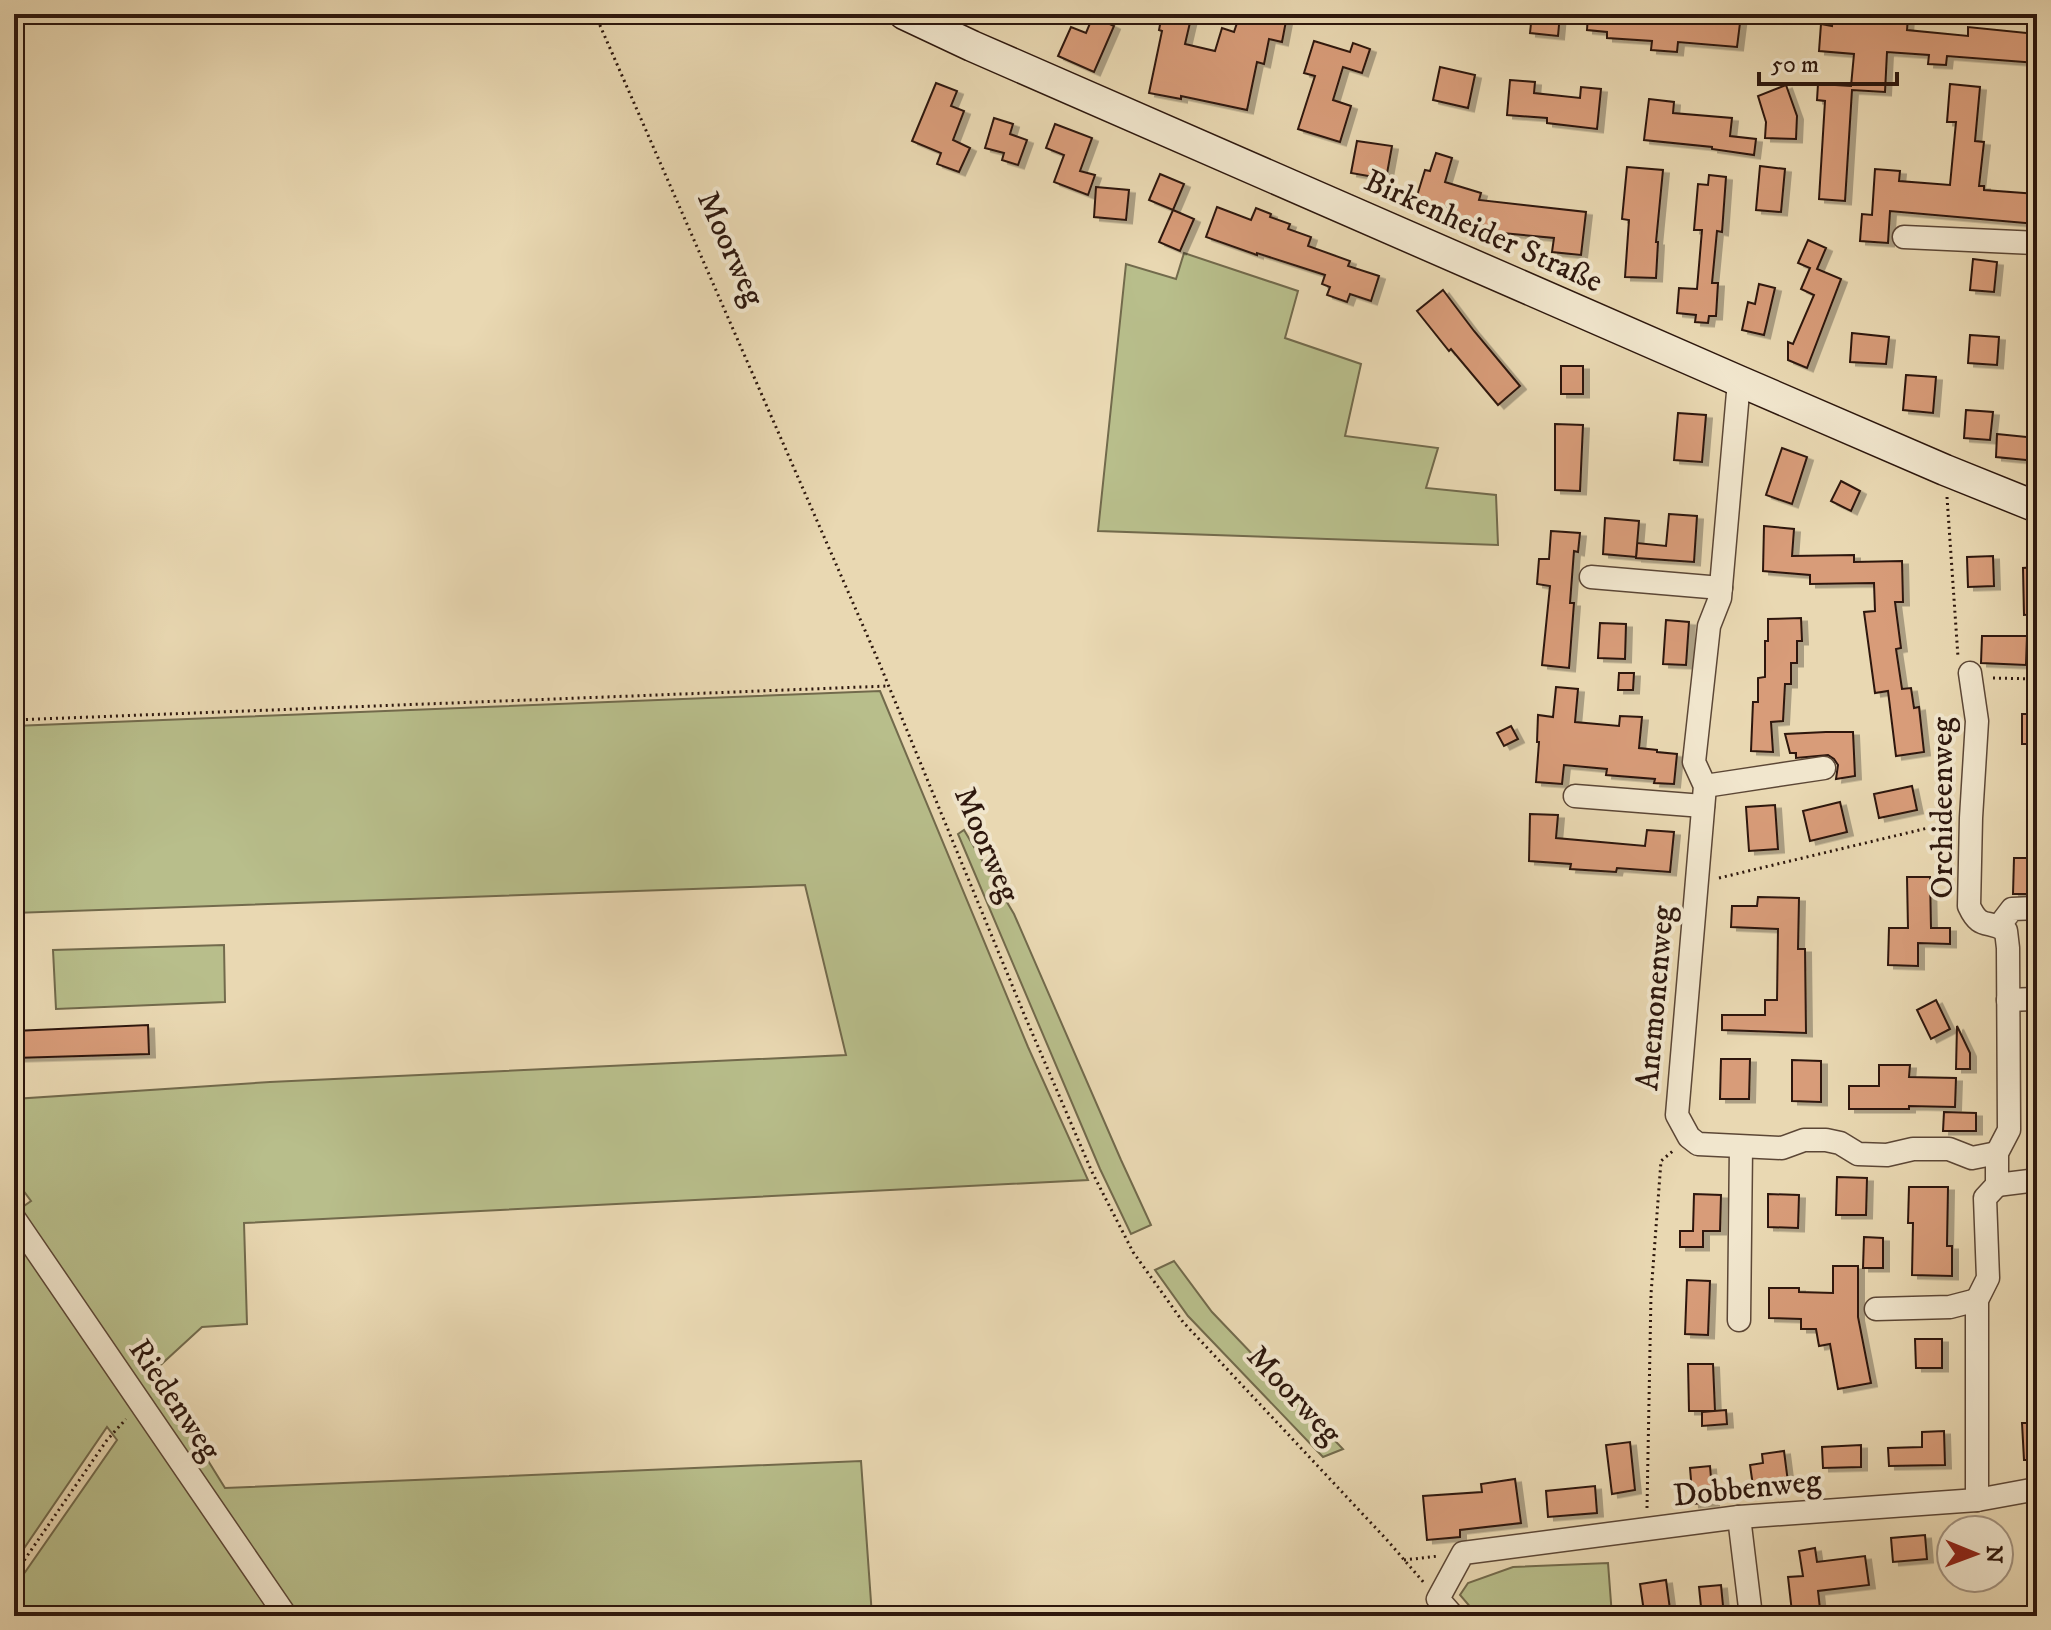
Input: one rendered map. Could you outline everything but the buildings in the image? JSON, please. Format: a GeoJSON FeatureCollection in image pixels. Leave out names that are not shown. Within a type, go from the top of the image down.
{"type":"FeatureCollection","features":[{"type":"Feature","properties":{"kind":"street","name":"Birkenheider Straße"},"geometry":{"type":"LineString","coordinates":[[904,14],[1739,381],[2037,507]]}},
{"type":"Feature","properties":{"kind":"street"},"geometry":{"type":"LineString","coordinates":[[1904,237],[2037,243]]}},
{"type":"Feature","properties":{"kind":"street","name":"Anemonenweg"},"geometry":{"type":"LineString","coordinates":[[1689,1137],[1677,1115],[1704,796],[1694,762],[1709,626],[1720,598],[1739,381]]}},
{"type":"Feature","properties":{"kind":"street"},"geometry":{"type":"LineString","coordinates":[[1591,577],[1721,588]]}},
{"type":"Feature","properties":{"kind":"street","name":"Orchideenweg"},"geometry":{"type":"LineString","coordinates":[[1970,676],[1977,721],[1969,906],[1974,918],[2006,931],[2008,1000],[2009,1130],[1997,1153],[1997,1185],[1985,1198],[1988,1278],[1977,1300],[1977,1500]]}},
{"type":"Feature","properties":{"kind":"street"},"geometry":{"type":"LineString","coordinates":[[1575,796],[1704,796],[1824,768]]}},
{"type":"Feature","properties":{"kind":"street","name":"Orchideenweg"},"geometry":{"type":"LineString","coordinates":[[1999,926],[2012,909],[2037,908]]}},
{"type":"Feature","properties":{"kind":"street"},"geometry":{"type":"LineString","coordinates":[[2008,1000],[2037,999]]}},
{"type":"Feature","properties":{"kind":"street"},"geometry":{"type":"LineString","coordinates":[[1689,1137],[1698,1144],[1782,1148],[1804,1140],[1826,1140],[1840,1143],[1858,1154],[1887,1155],[1913,1149],[1949,1149],[1972,1158],[1997,1153]]}},
{"type":"Feature","properties":{"kind":"street"},"geometry":{"type":"LineString","coordinates":[[1739,1320],[1741,1147]]}},
{"type":"Feature","properties":{"kind":"street"},"geometry":{"type":"LineString","coordinates":[[1997,1185],[2037,1180]]}},
{"type":"Feature","properties":{"kind":"street","name":"Riedenweg"},"geometry":{"type":"LineString","coordinates":[[14,1218],[286,1616]]}},
{"type":"Feature","properties":{"kind":"street"},"geometry":{"type":"LineString","coordinates":[[1876,1309],[1950,1307],[1977,1300]]}},
{"type":"Feature","properties":{"kind":"street","name":"Dobbenweg"},"geometry":{"type":"LineString","coordinates":[[1463,1553],[1739,1517],[1977,1500],[2037,1489]]}},
{"type":"Feature","properties":{"kind":"street"},"geometry":{"type":"LineString","coordinates":[[1739,1517],[1751,1616]]}},
{"type":"Feature","properties":{"kind":"street"},"geometry":{"type":"LineString","coordinates":[[1445,1608],[1463,1553]]}},
{"type":"Feature","properties":{"kind":"path","name":"Moorweg"},"geometry":{"type":"LineString","coordinates":[[595,14],[888,686],[1092,1172],[1133,1252],[1183,1322],[1445,1608]]}},
{"type":"Feature","properties":{"kind":"path"},"geometry":{"type":"LineString","coordinates":[[1947,493],[1958,658],[1970,676],[2037,679]]}},
{"type":"Feature","properties":{"kind":"path"},"geometry":{"type":"LineString","coordinates":[[14,720],[888,686]]}},
{"type":"Feature","properties":{"kind":"path"},"geometry":{"type":"LineString","coordinates":[[1696,883],[1971,818]]}},
{"type":"Feature","properties":{"kind":"path"},"geometry":{"type":"LineString","coordinates":[[1646,1529],[1651,1294],[1661,1161],[1689,1137]]}},
{"type":"Feature","properties":{"kind":"path"},"geometry":{"type":"LineString","coordinates":[[14,1575],[107,1440],[140,1403]]}},
{"type":"Feature","properties":{"kind":"path"},"geometry":{"type":"LineString","coordinates":[[1404,1560],[1463,1553]]}},
{"type":"Feature","properties":{"kind":"green space"},"geometry":{"type":"Polygon","coordinates":[[[1184,253],[1298,291],[1285,338],[1361,364],[1345,436],[1438,448],[1426,488],[1496,495],[1498,545],[1098,531],[1126,264],[1176,279],[1184,253]]]}},
{"type":"Feature","properties":{"kind":"green space"},"geometry":{"type":"Polygon","coordinates":[[[880,691],[1028,1047],[1088,1180],[244,1223],[247,1324],[202,1327],[153,1372],[225,1488],[861,1461],[872,1616],[14,1616],[14,1588],[117,1440],[107,1427],[14,1563],[14,1213],[31,1201],[14,1178],[14,1099],[270,1082],[846,1055],[805,885],[14,913],[14,726],[880,691]]]}},
{"type":"Feature","properties":{"kind":"green space"},"geometry":{"type":"Polygon","coordinates":[[[964,830],[1014,914],[1151,1225],[1131,1234],[1100,1169],[958,834],[964,830]]]}},
{"type":"Feature","properties":{"kind":"green space"},"geometry":{"type":"Polygon","coordinates":[[[224,945],[225,1002],[56,1009],[53,950],[224,945]]]}},
{"type":"Feature","properties":{"kind":"green space"},"geometry":{"type":"Polygon","coordinates":[[[1174,1261],[1212,1312],[1343,1449],[1323,1457],[1188,1316],[1155,1270],[1174,1261]]]}},
{"type":"Feature","properties":{"kind":"green space"},"geometry":{"type":"Polygon","coordinates":[[[1608,1563],[1612,1616],[1478,1616],[1460,1595],[1468,1583],[1513,1567],[1608,1563]]]}}]}
